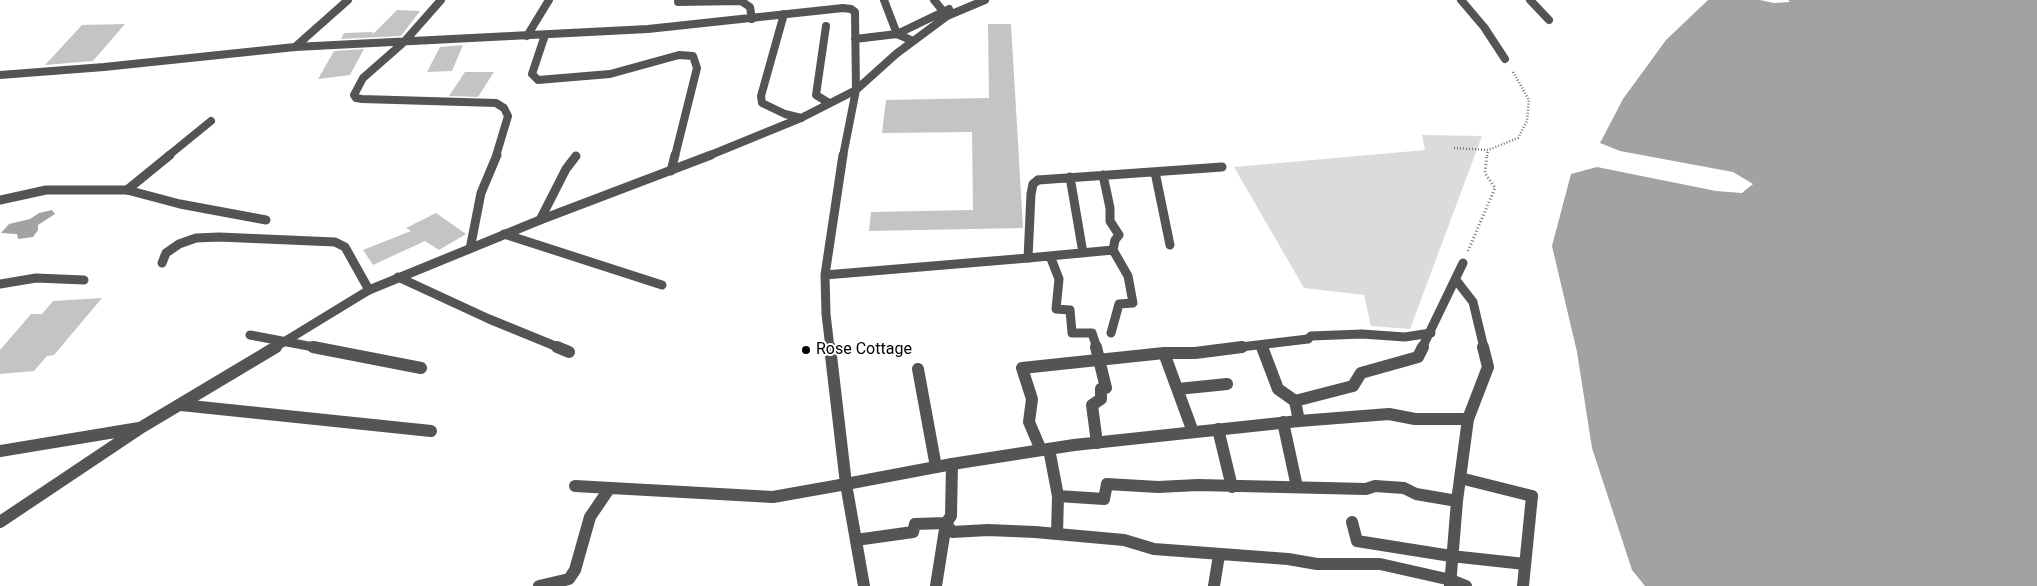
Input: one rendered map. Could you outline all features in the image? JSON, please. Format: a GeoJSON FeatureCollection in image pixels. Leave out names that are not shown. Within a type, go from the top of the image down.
{"type":"FeatureCollection","features":[{"type":"Feature","properties":{"kind":"street"},"geometry":{"type":"LineString","coordinates":[[295,47],[348,0]]}},
{"type":"Feature","properties":{"kind":"street"},"geometry":{"type":"LineString","coordinates":[[441,0],[404,42],[363,78],[354,95],[356,98],[496,103],[504,108],[508,116],[499,150],[481,192],[470,249]]}},
{"type":"Feature","properties":{"kind":"street"},"geometry":{"type":"LineString","coordinates":[[527,36],[549,0]]}},
{"type":"Feature","properties":{"kind":"street"},"geometry":{"type":"LineString","coordinates":[[884,0],[897,34],[913,41]]}},
{"type":"Feature","properties":{"kind":"street"},"geometry":{"type":"LineString","coordinates":[[934,0],[945,14]]}},
{"type":"Feature","properties":{"kind":"street"},"geometry":{"type":"LineString","coordinates":[[0,522],[142,427],[369,290],[504,234],[671,171],[801,118],[856,90],[945,14],[970,0]]}},
{"type":"Feature","properties":{"kind":"street"},"geometry":{"type":"LineString","coordinates":[[856,39],[897,34],[985,0]]}},
{"type":"Feature","properties":{"kind":"street"},"geometry":{"type":"LineString","coordinates":[[1461,0],[1484,27],[1505,59]]}},
{"type":"Feature","properties":{"kind":"street"},"geometry":{"type":"LineString","coordinates":[[1530,0],[1549,20]]}},
{"type":"Feature","properties":{"kind":"street"},"geometry":{"type":"LineString","coordinates":[[678,2],[741,1],[750,7],[752,18]]}},
{"type":"Feature","properties":{"kind":"street"},"geometry":{"type":"LineString","coordinates":[[0,75],[104,67],[295,47],[648,29],[784,14],[842,4],[851,9],[855,12],[856,90],[837,188],[825,275],[826,314],[846,484],[864,586]]}},
{"type":"Feature","properties":{"kind":"street"},"geometry":{"type":"LineString","coordinates":[[784,14],[761,96],[762,103],[785,114],[801,118]]}},
{"type":"Feature","properties":{"kind":"street"},"geometry":{"type":"LineString","coordinates":[[826,26],[816,94],[829,103]]}},
{"type":"Feature","properties":{"kind":"street"},"geometry":{"type":"LineString","coordinates":[[546,35],[532,74],[538,80],[610,74],[679,55],[693,56],[697,68],[671,171]]}},
{"type":"Feature","properties":{"kind":"street"},"geometry":{"type":"LineString","coordinates":[[127,190],[211,121]]}},
{"type":"Feature","properties":{"kind":"street"},"geometry":{"type":"LineString","coordinates":[[540,220],[566,169],[576,156]]}},
{"type":"Feature","properties":{"kind":"street"},"geometry":{"type":"LineString","coordinates":[[1028,258],[1033,184],[1038,180],[1222,166]]}},
{"type":"Feature","properties":{"kind":"street"},"geometry":{"type":"LineString","coordinates":[[1155,172],[1170,245]]}},
{"type":"Feature","properties":{"kind":"street"},"geometry":{"type":"LineString","coordinates":[[1102,175],[1110,208],[1110,221],[1119,236],[1115,240],[1113,250],[1128,276],[1133,303],[1119,304],[1111,334]]}},
{"type":"Feature","properties":{"kind":"street"},"geometry":{"type":"LineString","coordinates":[[1070,177],[1083,252]]}},
{"type":"Feature","properties":{"kind":"street"},"geometry":{"type":"LineString","coordinates":[[0,200],[46,190],[127,190],[180,204],[266,220]]}},
{"type":"Feature","properties":{"kind":"street"},"geometry":{"type":"LineString","coordinates":[[504,234],[662,285]]}},
{"type":"Feature","properties":{"kind":"street"},"geometry":{"type":"LineString","coordinates":[[162,263],[166,253],[178,244],[196,238],[219,237],[334,242],[345,247],[369,290]]}},
{"type":"Feature","properties":{"kind":"street"},"geometry":{"type":"LineString","coordinates":[[825,275],[1113,250]]}},
{"type":"Feature","properties":{"kind":"street"},"geometry":{"type":"LineString","coordinates":[[1050,256],[1059,279],[1056,309],[1070,310],[1072,333],[1092,333],[1100,359],[1106,388],[1100,389],[1101,399],[1092,405],[1098,443]]}},
{"type":"Feature","properties":{"kind":"street"},"geometry":{"type":"LineString","coordinates":[[1295,401],[1354,386],[1361,373],[1418,357],[1463,263]]}},
{"type":"Feature","properties":{"kind":"street"},"geometry":{"type":"LineString","coordinates":[[398,277],[569,352]]}},
{"type":"Feature","properties":{"kind":"street"},"geometry":{"type":"LineString","coordinates":[[0,284],[36,278],[84,280]]}},
{"type":"Feature","properties":{"kind":"street"},"geometry":{"type":"LineString","coordinates":[[1450,583],[1457,501],[1468,419],[1488,366],[1473,302],[1456,280]]}},
{"type":"Feature","properties":{"kind":"street"},"geometry":{"type":"LineString","coordinates":[[1057,534],[1058,496],[1045,450],[1029,422],[1032,399],[1022,368],[1164,353],[1195,353],[1308,340],[1311,336],[1362,334],[1405,337],[1431,333]]}},
{"type":"Feature","properties":{"kind":"street"},"geometry":{"type":"LineString","coordinates":[[250,335],[421,368]]}},
{"type":"Feature","properties":{"kind":"street"},"geometry":{"type":"LineString","coordinates":[[1261,345],[1278,389],[1295,401],[1300,421]]}},
{"type":"Feature","properties":{"kind":"street"},"geometry":{"type":"LineString","coordinates":[[1164,353],[1193,432]]}},
{"type":"Feature","properties":{"kind":"street"},"geometry":{"type":"LineString","coordinates":[[918,369],[936,467]]}},
{"type":"Feature","properties":{"kind":"street"},"geometry":{"type":"LineString","coordinates":[[1178,389],[1227,384]]}},
{"type":"Feature","properties":{"kind":"street"},"geometry":{"type":"LineString","coordinates":[[181,405],[431,430]]}},
{"type":"Feature","properties":{"kind":"street"},"geometry":{"type":"LineString","coordinates":[[575,486],[774,497],[952,464],[1098,443],[1218,429],[1388,414],[1415,419],[1468,419]]}},
{"type":"Feature","properties":{"kind":"street"},"geometry":{"type":"LineString","coordinates":[[1283,422],[1297,487]]}},
{"type":"Feature","properties":{"kind":"street"},"geometry":{"type":"LineString","coordinates":[[0,451],[142,427]]}},
{"type":"Feature","properties":{"kind":"street"},"geometry":{"type":"LineString","coordinates":[[1218,429],[1232,487]]}},
{"type":"Feature","properties":{"kind":"street"},"geometry":{"type":"LineString","coordinates":[[936,586],[946,523],[951,516],[952,464]]}},
{"type":"Feature","properties":{"kind":"street"},"geometry":{"type":"LineString","coordinates":[[1460,478],[1532,496],[1523,586]]}},
{"type":"Feature","properties":{"kind":"street"},"geometry":{"type":"LineString","coordinates":[[1058,496],[1104,499],[1107,484],[1158,487],[1198,485],[1366,489],[1375,486],[1404,488],[1416,494],[1457,501]]}},
{"type":"Feature","properties":{"kind":"street"},"geometry":{"type":"LineString","coordinates":[[539,586],[568,582],[575,570],[590,517],[609,489]]}},
{"type":"Feature","properties":{"kind":"street"},"geometry":{"type":"LineString","coordinates":[[0,513],[16,512]]}},
{"type":"Feature","properties":{"kind":"street"},"geometry":{"type":"LineString","coordinates":[[1352,522],[1357,541],[1451,556],[1525,564]]}},
{"type":"Feature","properties":{"kind":"street"},"geometry":{"type":"LineString","coordinates":[[856,540],[913,532],[916,524],[946,523]]}},
{"type":"Feature","properties":{"kind":"street"},"geometry":{"type":"LineString","coordinates":[[946,523],[952,532],[988,530],[1057,534],[1124,540],[1154,549],[1288,559],[1316,564],[1380,564],[1466,586]]}},
{"type":"Feature","properties":{"kind":"street"},"geometry":{"type":"LineString","coordinates":[[1214,586],[1219,555]]}},
{"type":"Feature","properties":{"kind":"path"},"geometry":{"type":"LineString","coordinates":[[1454,148],[1488,150],[1518,138],[1527,121],[1529,100],[1522,85],[1505,59]]}},
{"type":"Feature","properties":{"kind":"path"},"geometry":{"type":"LineString","coordinates":[[1463,263],[1495,188],[1485,173],[1488,150]]}},
{"type":"Feature","properties":{"kind":"shaded area"},"geometry":{"type":"Polygon","coordinates":[[[1708,0],[1760,0],[1774,3],[1790,2],[1788,0],[2037,0],[2037,586],[1645,586],[1632,570],[1592,448],[1577,352],[1552,246],[1571,174],[1597,167],[1716,191],[1742,193],[1753,184],[1733,172],[1620,151],[1600,143],[1623,99],[1666,40],[1708,0]]]}},
{"type":"Feature","properties":{"kind":"shaded area"},"geometry":{"type":"Polygon","coordinates":[[[1422,135],[1482,136],[1410,329],[1371,326],[1364,295],[1304,288],[1234,167],[1425,150],[1422,135]]]}},
{"type":"Feature","properties":{"kind":"shaded area"},"geometry":{"type":"Polygon","coordinates":[[[52,210],[55,214],[38,225],[38,230],[33,237],[18,239],[17,234],[1,233],[9,224],[30,219],[39,213],[52,210]]]}},
{"type":"Feature","properties":{"kind":"building"},"geometry":{"type":"Polygon","coordinates":[[[397,10],[420,11],[401,36],[341,39],[344,33],[373,32],[372,35],[397,10]]]}},
{"type":"Feature","properties":{"kind":"building"},"geometry":{"type":"Polygon","coordinates":[[[125,24],[93,61],[45,65],[82,25],[125,24]]]}},
{"type":"Feature","properties":{"kind":"building"},"geometry":{"type":"Polygon","coordinates":[[[988,24],[1011,24],[1023,228],[869,231],[871,212],[973,210],[972,132],[882,133],[886,100],[989,98],[988,24]]]}},
{"type":"Feature","properties":{"kind":"building"},"geometry":{"type":"Polygon","coordinates":[[[463,45],[452,71],[427,72],[440,47],[463,45]]]}},
{"type":"Feature","properties":{"kind":"building"},"geometry":{"type":"Polygon","coordinates":[[[364,49],[350,75],[318,79],[334,51],[364,49]]]}},
{"type":"Feature","properties":{"kind":"building"},"geometry":{"type":"Polygon","coordinates":[[[465,72],[494,72],[478,97],[449,96],[465,72]]]}},
{"type":"Feature","properties":{"kind":"building"},"geometry":{"type":"Polygon","coordinates":[[[436,213],[466,234],[439,250],[425,241],[373,265],[363,250],[411,231],[406,228],[436,213]]]}},
{"type":"Feature","properties":{"kind":"building"},"geometry":{"type":"Polygon","coordinates":[[[102,298],[54,355],[47,356],[34,371],[0,374],[0,350],[31,314],[42,314],[53,301],[102,298]]]}},
{"type":"Feature","properties":{"kind":"place","name":"Rose Cottage"},"geometry":{"type":"Point","coordinates":[806,350]}}]}
